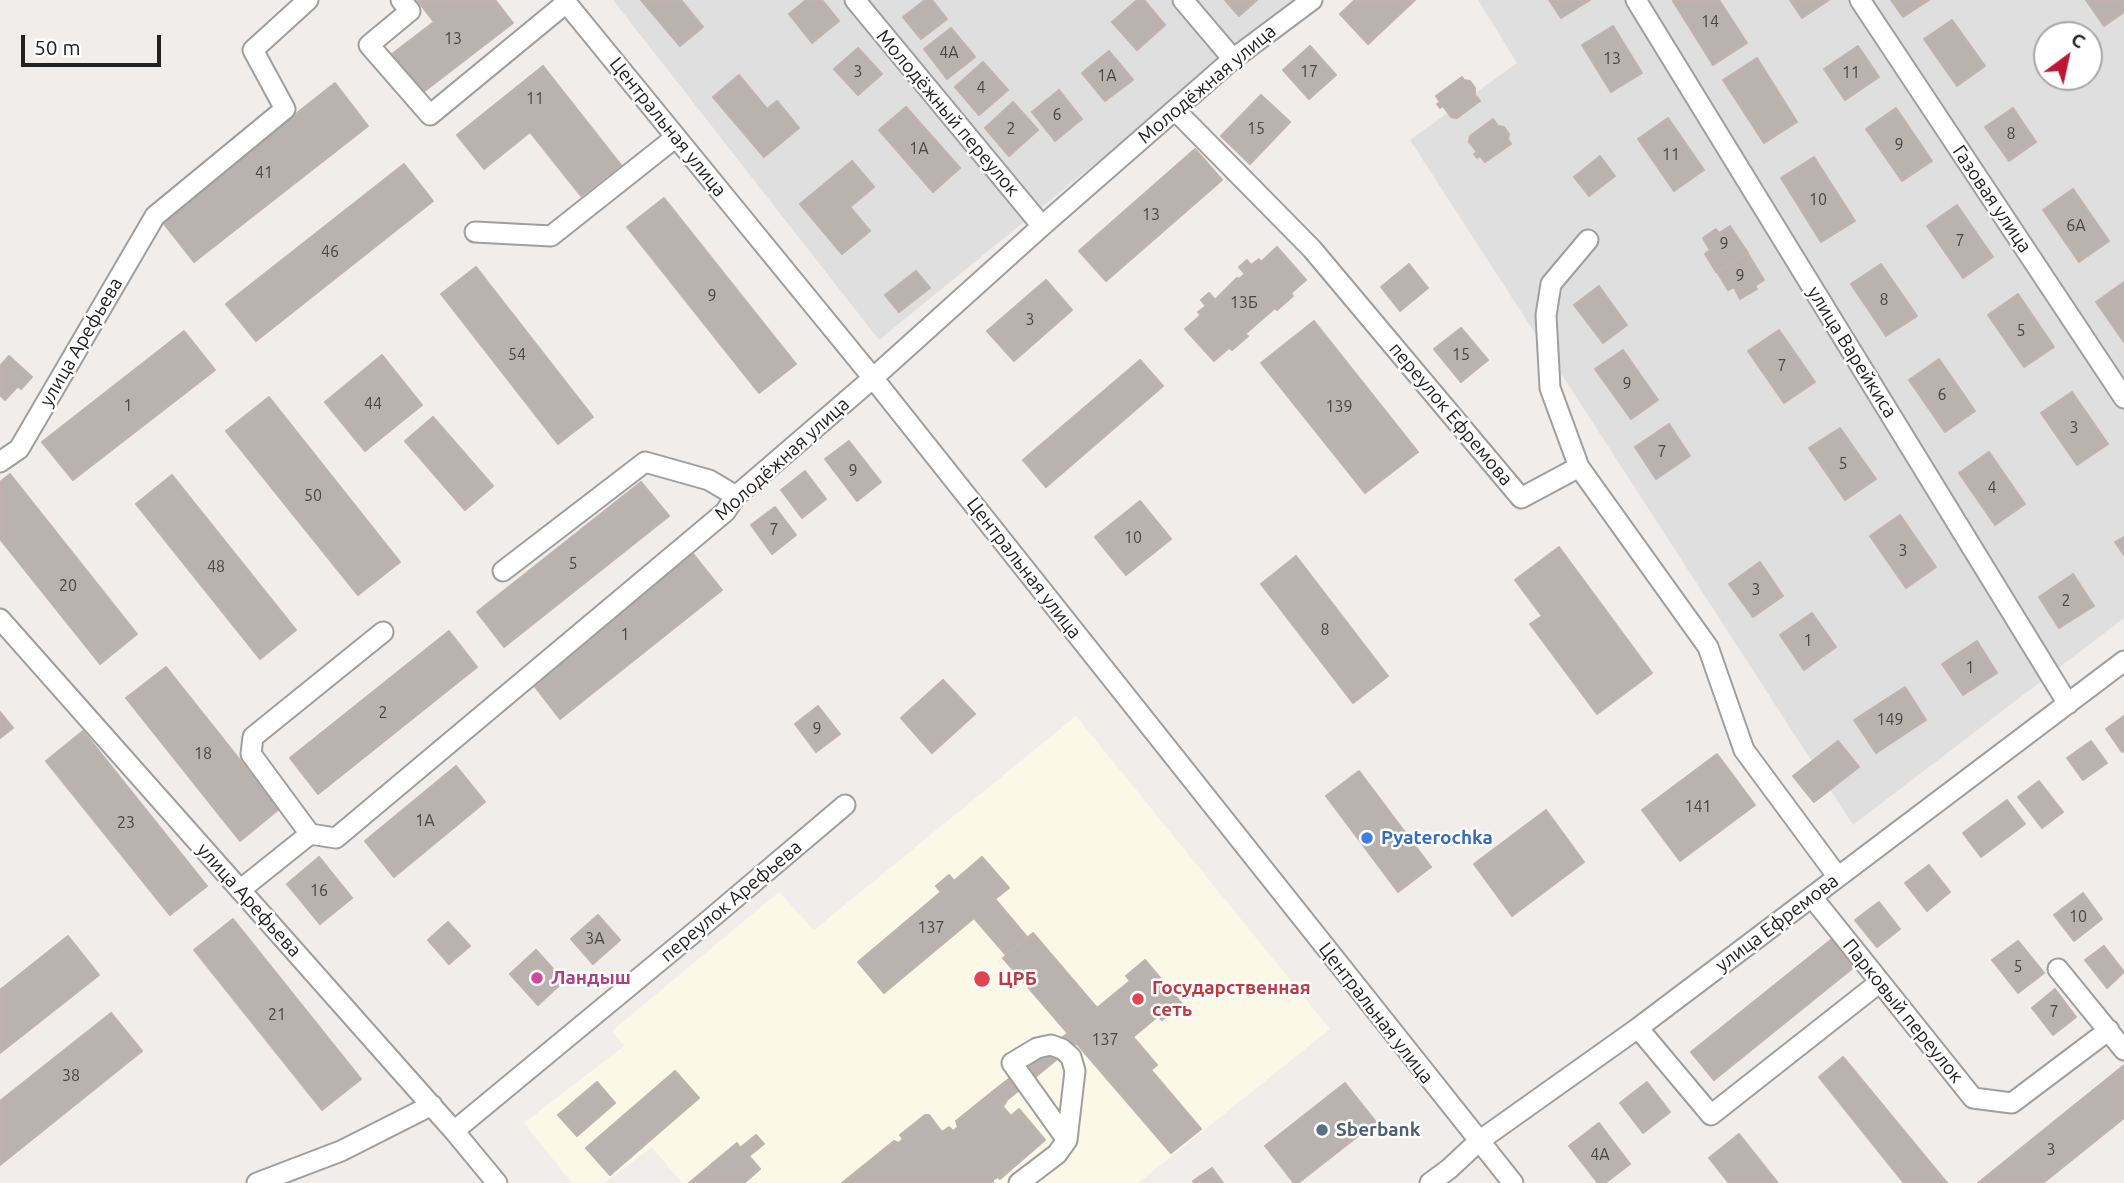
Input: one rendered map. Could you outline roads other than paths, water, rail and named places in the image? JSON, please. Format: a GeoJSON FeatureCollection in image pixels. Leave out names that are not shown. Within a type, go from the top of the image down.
{"type":"FeatureCollection","features":[{"type":"Feature","properties":{"kind":"street","name":"улица Арефьева"},"geometry":{"type":"LineString","coordinates":[[0,462],[19,449],[155,216],[285,108],[253,50],[308,0]]}},
{"type":"Feature","properties":{"kind":"street"},"geometry":{"type":"LineString","coordinates":[[401,0],[410,11],[369,45],[430,115],[565,2]]}},
{"type":"Feature","properties":{"kind":"street","name":"Молодёжный переулок"},"geometry":{"type":"LineString","coordinates":[[855,0],[1042,226]]}},
{"type":"Feature","properties":{"kind":"street"},"geometry":{"type":"LineString","coordinates":[[1183,0],[1233,59]]}},
{"type":"Feature","properties":{"kind":"street","name":"Молодёжная улица"},"geometry":{"type":"LineString","coordinates":[[310,834],[336,838],[725,512],[736,496],[1233,59],[1312,0]]}},
{"type":"Feature","properties":{"kind":"street","name":"улица Варейкиса"},"geometry":{"type":"LineString","coordinates":[[1636,0],[2068,704]]}},
{"type":"Feature","properties":{"kind":"street","name":"Газовая улица"},"geometry":{"type":"LineString","coordinates":[[1860,0],[2124,398]]}},
{"type":"Feature","properties":{"kind":"street","name":"Центральная улица"},"geometry":{"type":"LineString","coordinates":[[565,2],[873,378],[1513,1183]]}},
{"type":"Feature","properties":{"kind":"street","name":"переулок Ефремова"},"geometry":{"type":"LineString","coordinates":[[1175,110],[1312,249],[1521,498],[1579,467]]}},
{"type":"Feature","properties":{"kind":"street"},"geometry":{"type":"LineString","coordinates":[[475,232],[551,236],[676,137]]}},
{"type":"Feature","properties":{"kind":"street"},"geometry":{"type":"LineString","coordinates":[[1588,240],[1551,284],[1546,315],[1550,388],[1579,467],[1708,647],[1744,750],[1838,877]]}},
{"type":"Feature","properties":{"kind":"street"},"geometry":{"type":"LineString","coordinates":[[503,571],[645,462],[709,480],[736,496]]}},
{"type":"Feature","properties":{"kind":"street","name":"улица Арефьева"},"geometry":{"type":"LineString","coordinates":[[0,619],[432,1105],[497,1183]]}},
{"type":"Feature","properties":{"kind":"street"},"geometry":{"type":"LineString","coordinates":[[240,890],[310,834],[251,754],[253,737],[383,632]]}},
{"type":"Feature","properties":{"kind":"street","name":"улица Ефремова"},"geometry":{"type":"LineString","coordinates":[[1430,1183],[1479,1141],[1638,1028],[2124,661]]}},
{"type":"Feature","properties":{"kind":"street","name":"переулок Арефьева"},"geometry":{"type":"LineString","coordinates":[[454,1130],[845,805]]}},
{"type":"Feature","properties":{"kind":"street","name":"Парковый переулок"},"geometry":{"type":"LineString","coordinates":[[1812,897],[1973,1098],[2011,1103],[2109,1030]]}},
{"type":"Feature","properties":{"kind":"street"},"geometry":{"type":"LineString","coordinates":[[2058,969],[2124,1050]]}},
{"type":"Feature","properties":{"kind":"street"},"geometry":{"type":"LineString","coordinates":[[1638,1028],[1712,1115],[1880,982]]}},
{"type":"Feature","properties":{"kind":"street"},"geometry":{"type":"LineString","coordinates":[[1019,1183],[1057,1154],[1067,1140],[1075,1071],[1071,1057],[1062,1049],[1051,1045],[1037,1048],[1012,1063],[1067,1140]]}},
{"type":"Feature","properties":{"kind":"street"},"geometry":{"type":"LineString","coordinates":[[257,1183],[341,1151],[432,1105]]}},
{"type":"Feature","properties":{"kind":"place","name":"Pyaterochka"},"geometry":{"type":"Point","coordinates":[1367,838]}},
{"type":"Feature","properties":{"kind":"place","name":"Ландыш"},"geometry":{"type":"Point","coordinates":[537,978]}},
{"type":"Feature","properties":{"kind":"place","name":"ЦРБ"},"geometry":{"type":"Point","coordinates":[982,979]}},
{"type":"Feature","properties":{"kind":"place","name":"Государственная сеть"},"geometry":{"type":"Point","coordinates":[1138,999]}},
{"type":"Feature","properties":{"kind":"place","name":"Sberbank"},"geometry":{"type":"Point","coordinates":[1322,1130]}}]}
